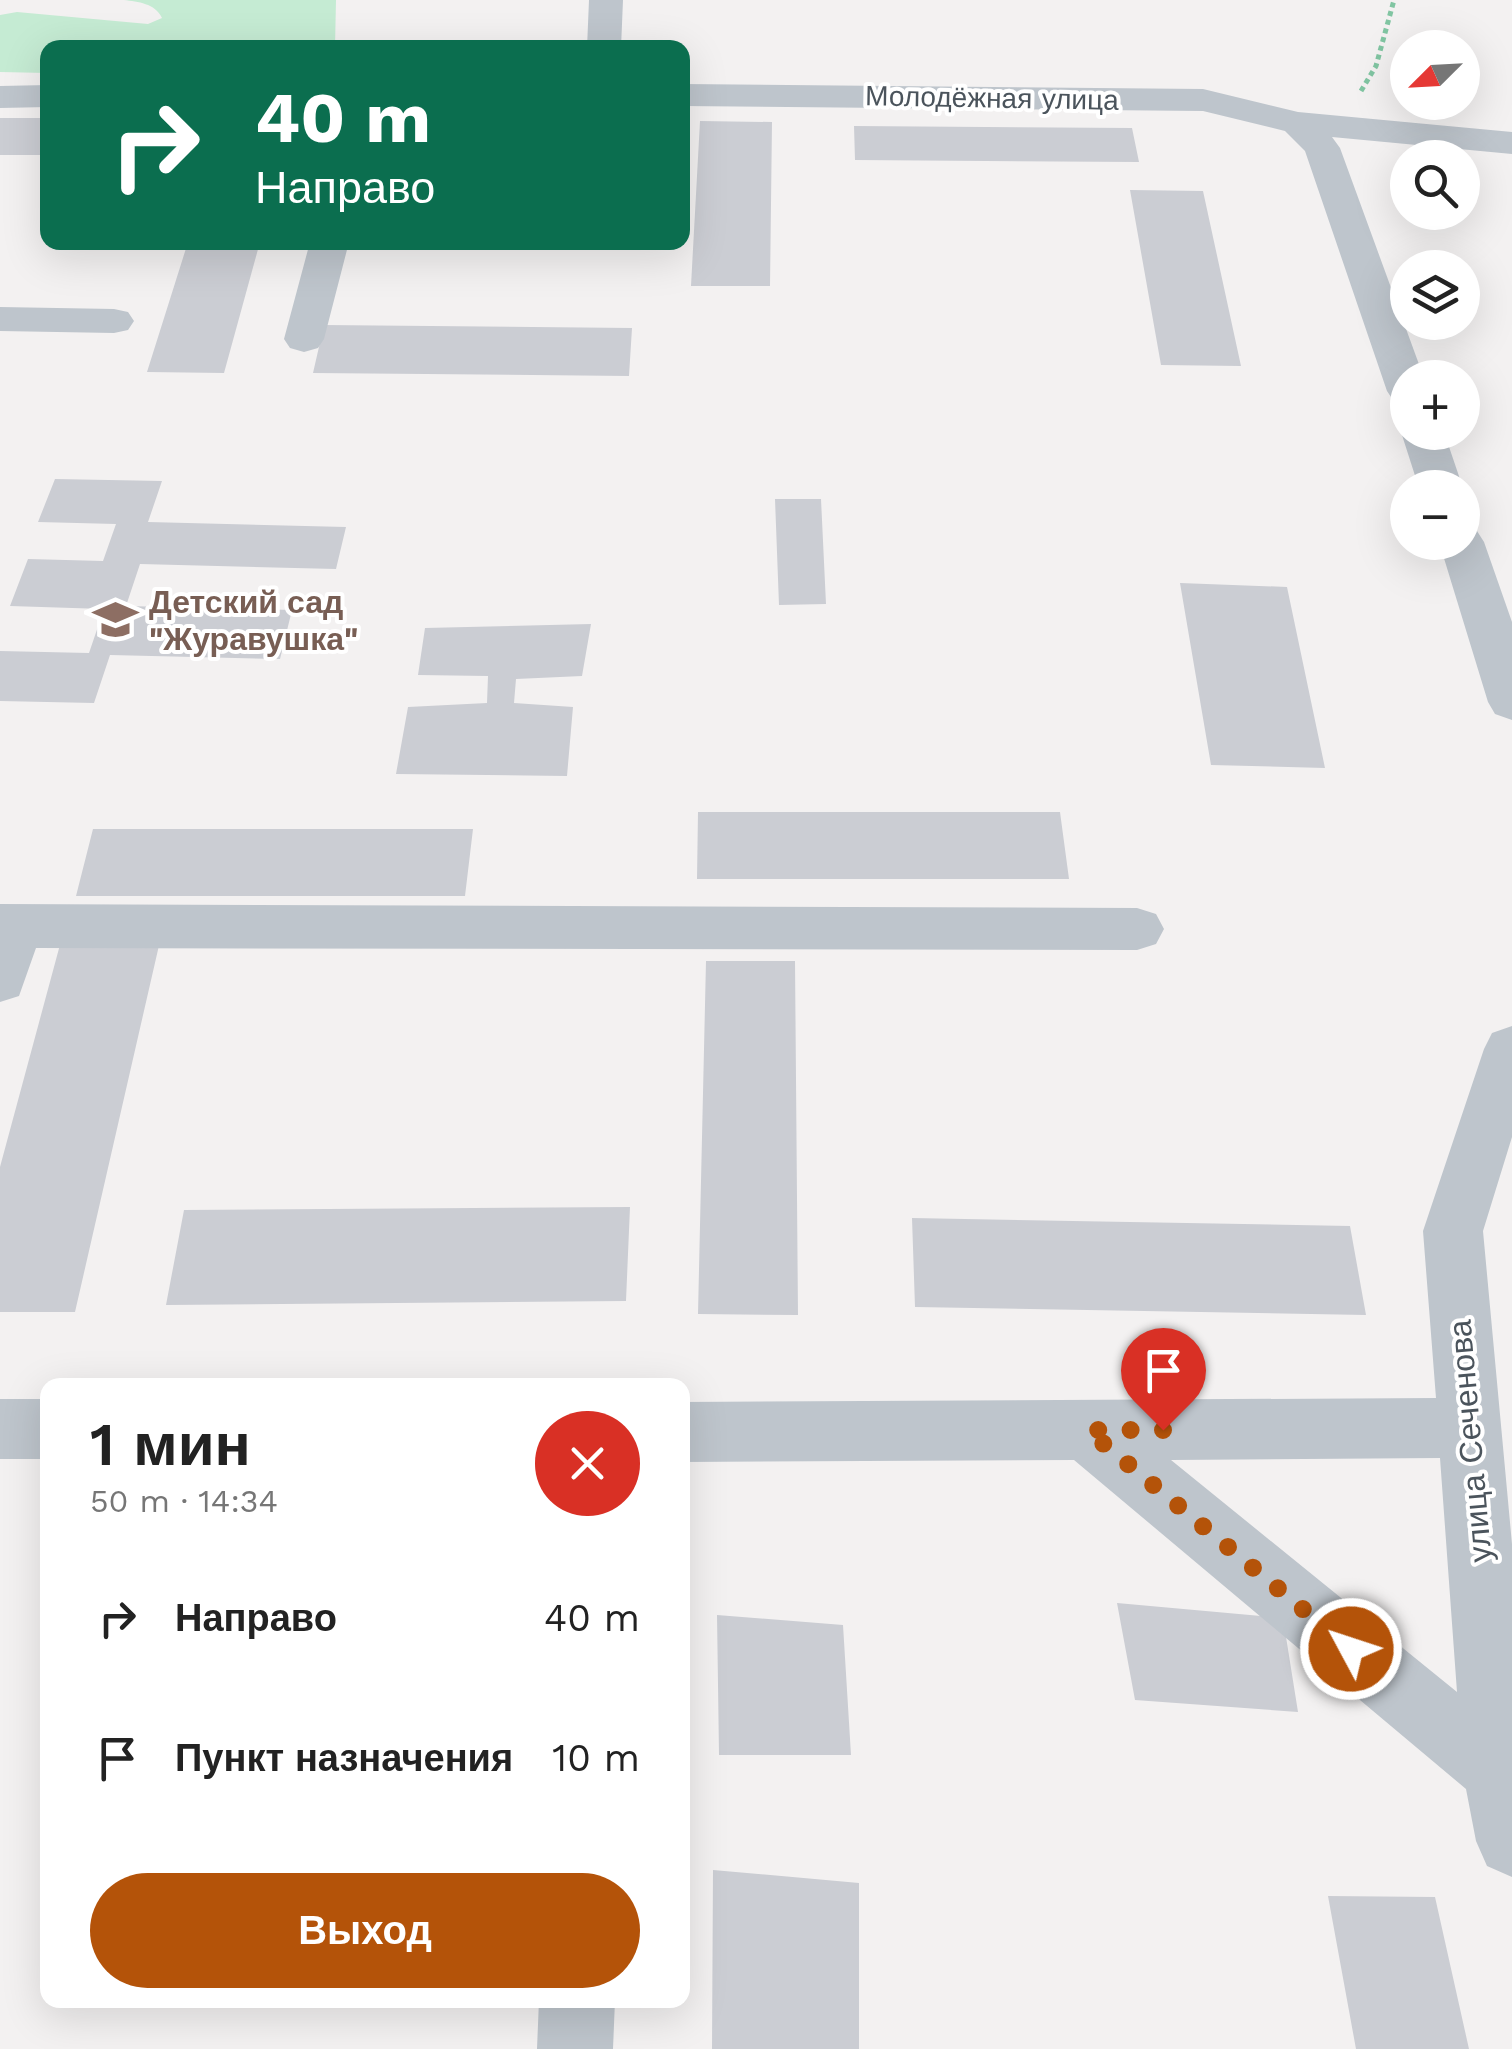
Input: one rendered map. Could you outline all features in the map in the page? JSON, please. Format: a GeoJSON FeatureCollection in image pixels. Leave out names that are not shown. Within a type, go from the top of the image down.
{"type":"FeatureCollection","features":[{"type":"Feature","properties":{"kind":"street"},"geometry":{"type":"LineString","coordinates":[[604,40],[606,0]]}},
{"type":"Feature","properties":{"kind":"street","name":"Молодёжная улица"},"geometry":{"type":"LineString","coordinates":[[690,95],[1204,100],[1298,123],[1512,143]]}},
{"type":"Feature","properties":{"kind":"street"},"geometry":{"type":"LineString","coordinates":[[0,96],[40,96]]}},
{"type":"Feature","properties":{"kind":"street"},"geometry":{"type":"LineString","coordinates":[[1298,123],[1322,148],[1397,360]]}},
{"type":"Feature","properties":{"kind":"street"},"geometry":{"type":"LineString","coordinates":[[304,339],[328,250]]}},
{"type":"Feature","properties":{"kind":"street"},"geometry":{"type":"LineString","coordinates":[[0,320],[114,321]]}},
{"type":"Feature","properties":{"kind":"street"},"geometry":{"type":"LineString","coordinates":[[1482,570],[1506,647],[1512,702]]}},
{"type":"Feature","properties":{"kind":"street"},"geometry":{"type":"LineString","coordinates":[[0,980],[8,926],[1137,929]]}},
{"type":"Feature","properties":{"kind":"street","name":"улица Сеченова"},"geometry":{"type":"LineString","coordinates":[[1512,1048],[1453,1231],[1498,1770],[1512,1841]]}},
{"type":"Feature","properties":{"kind":"street"},"geometry":{"type":"LineString","coordinates":[[690,1432],[1468,1428]]}},
{"type":"Feature","properties":{"kind":"street"},"geometry":{"type":"LineString","coordinates":[[0,1429],[40,1430]]}},
{"type":"Feature","properties":{"kind":"street"},"geometry":{"type":"LineString","coordinates":[[1087,1430],[1498,1770]]}},
{"type":"Feature","properties":{"kind":"street"},"geometry":{"type":"LineString","coordinates":[[575,2049],[577,2008]]}},
{"type":"Feature","properties":{"kind":"path"},"geometry":{"type":"LineString","coordinates":[[1298,123],[1337,108],[1363,90],[1385,42],[1394,0]]}},
{"type":"Feature","properties":{"kind":"green space"},"geometry":{"type":"Polygon","coordinates":[[[124,0],[336,0],[335,40],[40,40],[40,73],[0,72],[0,15],[17,12],[148,24],[162,18],[151,6],[124,0]]]}},
{"type":"Feature","properties":{"kind":"building"},"geometry":{"type":"Polygon","coordinates":[[[0,118],[40,118],[40,155],[0,155],[0,118]]]}},
{"type":"Feature","properties":{"kind":"building"},"geometry":{"type":"Polygon","coordinates":[[[700,121],[772,122],[770,286],[691,286],[700,121]]]}},
{"type":"Feature","properties":{"kind":"building"},"geometry":{"type":"Polygon","coordinates":[[[854,126],[1132,128],[1139,162],[855,160],[854,126]]]}},
{"type":"Feature","properties":{"kind":"building"},"geometry":{"type":"Polygon","coordinates":[[[1130,190],[1203,191],[1241,366],[1161,365],[1130,190]]]}},
{"type":"Feature","properties":{"kind":"building"},"geometry":{"type":"Polygon","coordinates":[[[185,250],[258,250],[224,373],[147,372],[185,250]]]}},
{"type":"Feature","properties":{"kind":"building"},"geometry":{"type":"Polygon","coordinates":[[[324,325],[632,328],[629,376],[313,373],[324,325]]]}},
{"type":"Feature","properties":{"kind":"building"},"geometry":{"type":"Polygon","coordinates":[[[55,479],[162,481],[148,522],[346,527],[336,569],[140,564],[126,606],[292,610],[280,659],[110,655],[94,703],[0,701],[0,651],[89,653],[104,609],[10,606],[28,559],[103,561],[116,524],[38,522],[55,479]]]}},
{"type":"Feature","properties":{"kind":"building"},"geometry":{"type":"Polygon","coordinates":[[[775,499],[821,499],[826,604],[779,605],[775,499]]]}},
{"type":"Feature","properties":{"kind":"building"},"geometry":{"type":"Polygon","coordinates":[[[1180,583],[1287,587],[1325,768],[1211,765],[1180,583]]]}},
{"type":"Feature","properties":{"kind":"building"},"geometry":{"type":"Polygon","coordinates":[[[591,624],[582,676],[516,679],[514,703],[573,707],[567,776],[396,774],[408,707],[487,703],[488,676],[418,675],[425,628],[591,624]]]}},
{"type":"Feature","properties":{"kind":"building"},"geometry":{"type":"Polygon","coordinates":[[[698,812],[1060,812],[1069,879],[697,879],[698,812]]]}},
{"type":"Feature","properties":{"kind":"building"},"geometry":{"type":"Polygon","coordinates":[[[93,829],[473,829],[465,896],[76,896],[93,829]]]}},
{"type":"Feature","properties":{"kind":"building"},"geometry":{"type":"Polygon","coordinates":[[[61,941],[160,941],[75,1312],[0,1312],[0,1167],[61,941]]]}},
{"type":"Feature","properties":{"kind":"building"},"geometry":{"type":"Polygon","coordinates":[[[706,961],[795,961],[798,1315],[698,1314],[706,961]]]}},
{"type":"Feature","properties":{"kind":"building"},"geometry":{"type":"Polygon","coordinates":[[[630,1207],[626,1301],[166,1305],[184,1210],[630,1207]]]}},
{"type":"Feature","properties":{"kind":"building"},"geometry":{"type":"Polygon","coordinates":[[[912,1218],[1350,1226],[1366,1315],[915,1307],[912,1218]]]}},
{"type":"Feature","properties":{"kind":"building"},"geometry":{"type":"Polygon","coordinates":[[[1117,1603],[1283,1618],[1298,1712],[1135,1700],[1117,1603]]]}},
{"type":"Feature","properties":{"kind":"building"},"geometry":{"type":"Polygon","coordinates":[[[717,1615],[843,1625],[851,1755],[719,1755],[717,1615]]]}},
{"type":"Feature","properties":{"kind":"building"},"geometry":{"type":"Polygon","coordinates":[[[713,1870],[859,1883],[859,2049],[712,2049],[713,1870]]]}},
{"type":"Feature","properties":{"kind":"building"},"geometry":{"type":"Polygon","coordinates":[[[1328,1896],[1435,1897],[1469,2049],[1356,2049],[1328,1896]]]}},
{"type":"Feature","properties":{"kind":"place","name":"Детский сад \"Журавушка\""},"geometry":{"type":"Point","coordinates":[116,620]}},
{"type":"Feature","properties":{"kind":"route"},"geometry":{"type":"LineString","coordinates":[[1163,1430],[1087,1430],[1351,1649]]}}]}
